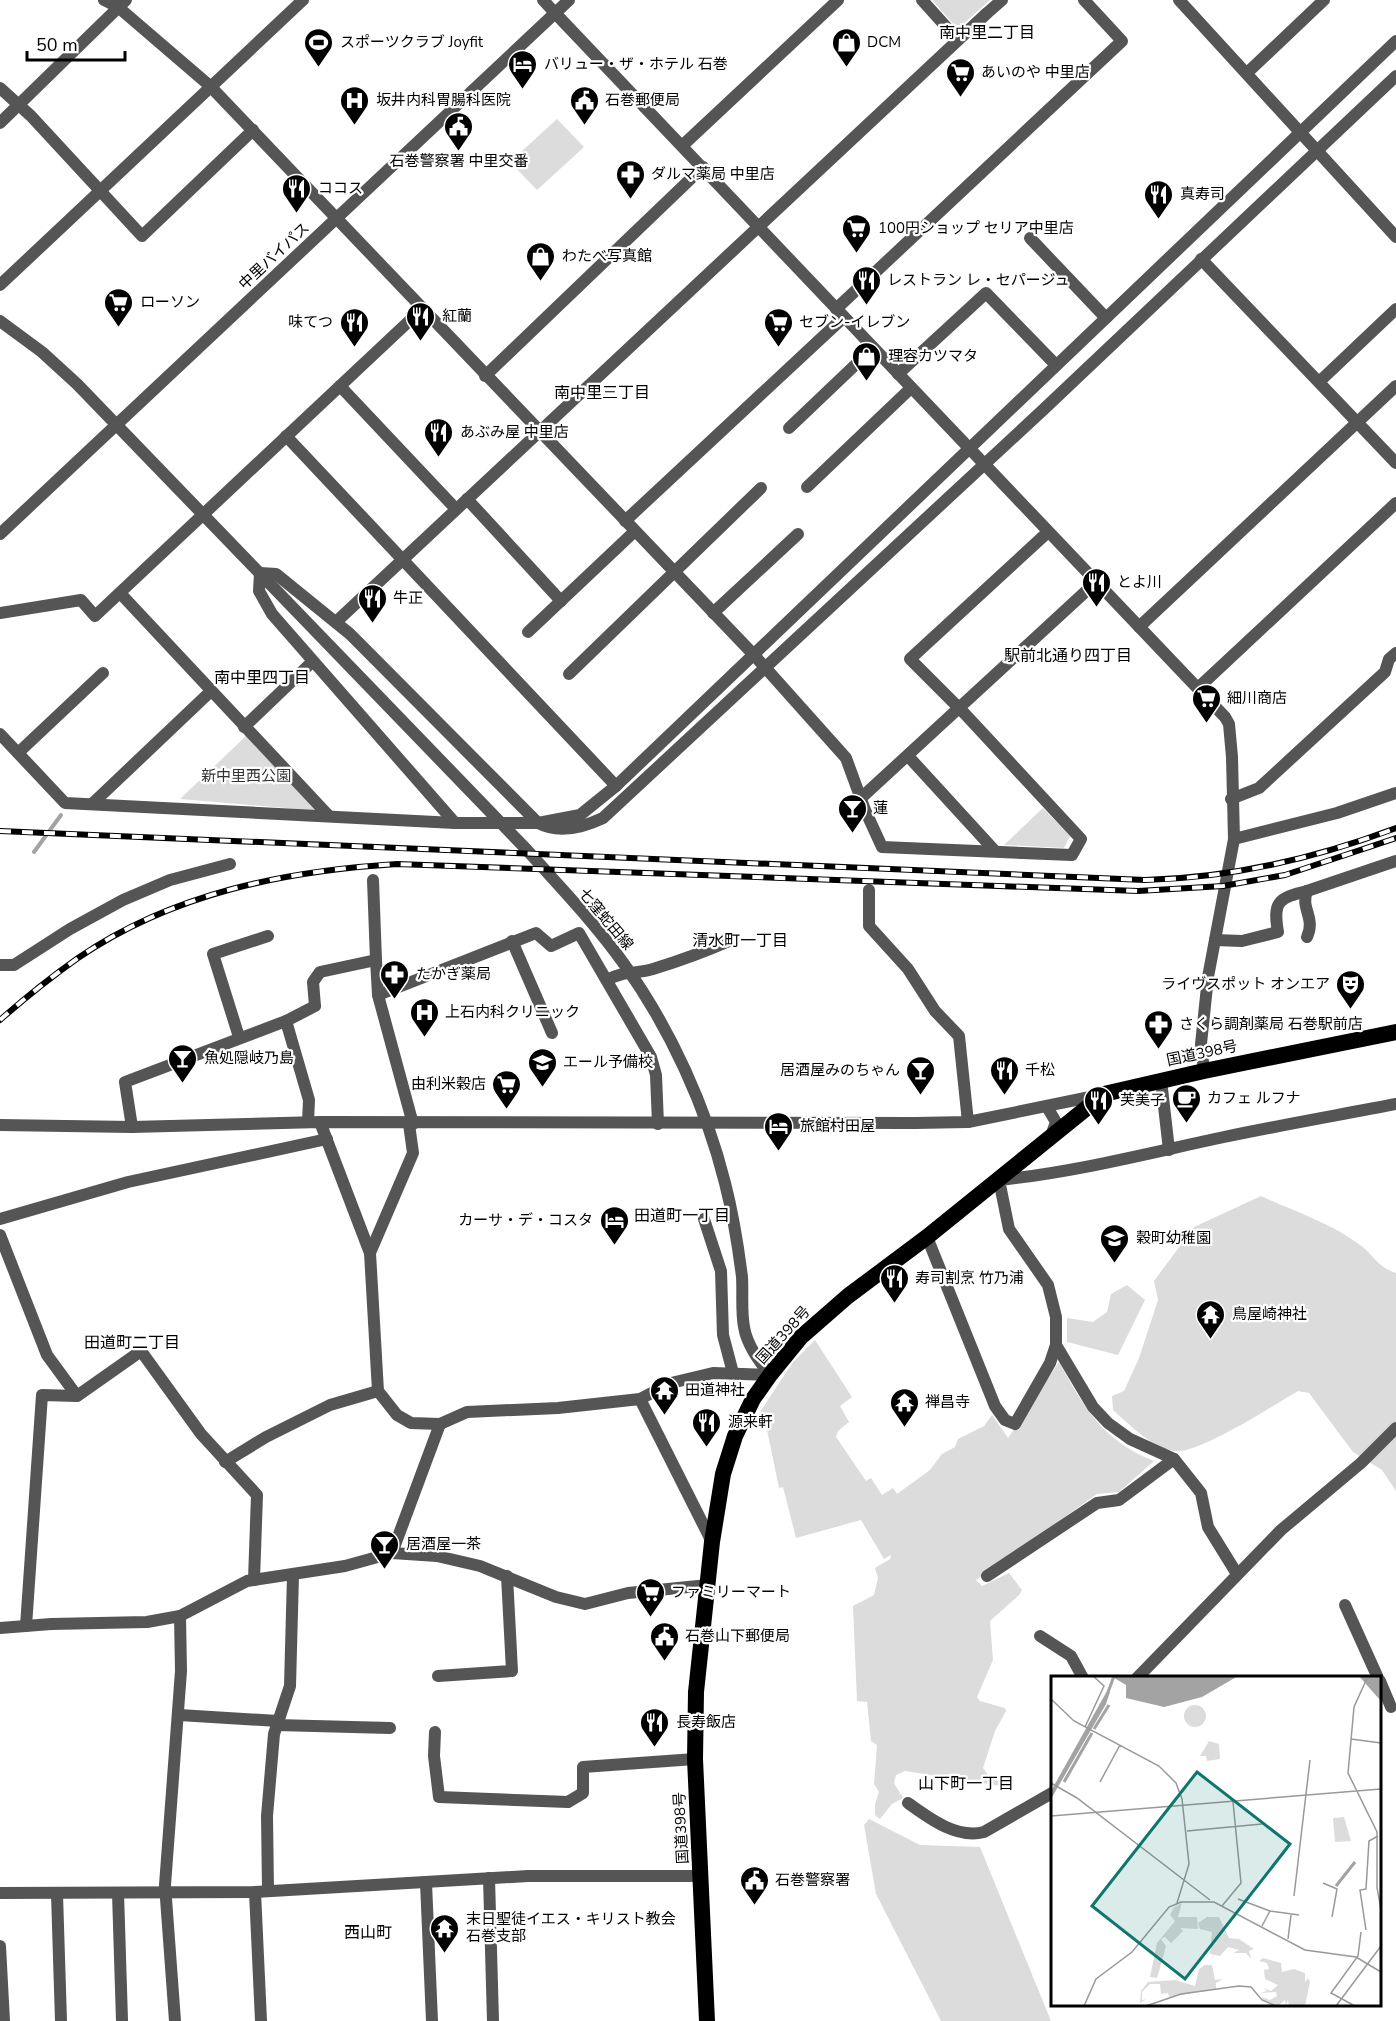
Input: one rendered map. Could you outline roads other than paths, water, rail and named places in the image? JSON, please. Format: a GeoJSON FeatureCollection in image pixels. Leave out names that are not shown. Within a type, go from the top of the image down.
{"type":"FeatureCollection","features":[{"type":"Feature","properties":{"kind":"highway","name":"国道398号"},"geometry":{"type":"LineString","coordinates":[[707,2021],[695,1759],[696,1692],[712,1542],[723,1474],[735,1436],[753,1399],[801,1337],[825,1315],[999,1180],[1104,1094],[1161,1080],[1396,1032]]}},
{"type":"Feature","properties":{"kind":"street"},"geometry":{"type":"LineString","coordinates":[[104,0],[122,4],[210,86],[754,655],[846,758],[882,847],[1072,855],[1081,839],[910,659],[1048,532]]}},
{"type":"Feature","properties":{"kind":"street"},"geometry":{"type":"LineString","coordinates":[[0,285],[303,0]]}},
{"type":"Feature","properties":{"kind":"street"},"geometry":{"type":"LineString","coordinates":[[543,0],[1225,717],[1228,724],[1233,840],[1215,940],[1201,1044],[1204,1071]]}},
{"type":"Feature","properties":{"kind":"street","name":"中里バイパス"},"geometry":{"type":"LineString","coordinates":[[0,534],[569,0]]}},
{"type":"Feature","properties":{"kind":"street"},"geometry":{"type":"LineString","coordinates":[[682,146],[837,0]]}},
{"type":"Feature","properties":{"kind":"street"},"geometry":{"type":"LineString","coordinates":[[922,0],[958,40]]}},
{"type":"Feature","properties":{"kind":"street"},"geometry":{"type":"LineString","coordinates":[[336,622],[1002,0]]}},
{"type":"Feature","properties":{"kind":"street"},"geometry":{"type":"LineString","coordinates":[[625,521],[1122,41],[1084,0]]}},
{"type":"Feature","properties":{"kind":"street"},"geometry":{"type":"LineString","coordinates":[[1179,0],[1396,237]]}},
{"type":"Feature","properties":{"kind":"street"},"geometry":{"type":"LineString","coordinates":[[1247,73],[1324,0]]}},
{"type":"Feature","properties":{"kind":"street"},"geometry":{"type":"LineString","coordinates":[[0,123],[122,4]]}},
{"type":"Feature","properties":{"kind":"street"},"geometry":{"type":"LineString","coordinates":[[0,734],[65,803],[455,823],[538,823],[580,815],[616,786],[970,450],[1055,364],[1396,41]]}},
{"type":"Feature","properties":{"kind":"street"},"geometry":{"type":"LineString","coordinates":[[455,823],[272,614],[259,591],[260,573],[276,574],[336,622],[538,823],[549,829],[585,826],[603,818],[766,669],[1396,76]]}},
{"type":"Feature","properties":{"kind":"street"},"geometry":{"type":"LineString","coordinates":[[0,88],[18,104],[142,236],[253,130]]}},
{"type":"Feature","properties":{"kind":"street"},"geometry":{"type":"LineString","coordinates":[[485,376],[703,167]]}},
{"type":"Feature","properties":{"kind":"street"},"geometry":{"type":"LineString","coordinates":[[1030,237],[1106,318]]}},
{"type":"Feature","properties":{"kind":"street"},"geometry":{"type":"LineString","coordinates":[[1201,259],[1396,463]]}},
{"type":"Feature","properties":{"kind":"street"},"geometry":{"type":"LineString","coordinates":[[898,374],[986,293],[1055,364]]}},
{"type":"Feature","properties":{"kind":"street"},"geometry":{"type":"LineString","coordinates":[[0,613],[81,600],[94,616],[423,308]]}},
{"type":"Feature","properties":{"kind":"street"},"geometry":{"type":"LineString","coordinates":[[1319,382],[1396,309]]}},
{"type":"Feature","properties":{"kind":"street","name":"七窪蛇田線"},"geometry":{"type":"LineString","coordinates":[[2,326],[56,364],[204,514],[527,850],[593,924],[625,965],[675,1051],[699,1106],[724,1180],[735,1225],[742,1280],[744,1327],[753,1352],[770,1375]]}},
{"type":"Feature","properties":{"kind":"street"},"geometry":{"type":"LineString","coordinates":[[789,428],[873,348]]}},
{"type":"Feature","properties":{"kind":"street"},"geometry":{"type":"LineString","coordinates":[[340,386],[456,509]]}},
{"type":"Feature","properties":{"kind":"street"},"geometry":{"type":"LineString","coordinates":[[1139,627],[1396,386]]}},
{"type":"Feature","properties":{"kind":"street"},"geometry":{"type":"LineString","coordinates":[[807,487],[910,388]]}},
{"type":"Feature","properties":{"kind":"street"},"geometry":{"type":"LineString","coordinates":[[286,436],[616,786]]}},
{"type":"Feature","properties":{"kind":"street"},"geometry":{"type":"LineString","coordinates":[[569,674],[761,488]]}},
{"type":"Feature","properties":{"kind":"street"},"geometry":{"type":"LineString","coordinates":[[467,499],[561,601]]}},
{"type":"Feature","properties":{"kind":"street"},"geometry":{"type":"LineString","coordinates":[[1198,688],[1396,503]]}},
{"type":"Feature","properties":{"kind":"street"},"geometry":{"type":"LineString","coordinates":[[528,632],[635,531]]}},
{"type":"Feature","properties":{"kind":"street"},"geometry":{"type":"LineString","coordinates":[[713,613],[798,534]]}},
{"type":"Feature","properties":{"kind":"street"},"geometry":{"type":"LineString","coordinates":[[861,798],[1096,582]]}},
{"type":"Feature","properties":{"kind":"street"},"geometry":{"type":"LineString","coordinates":[[120,593],[210,692],[328,815]]}},
{"type":"Feature","properties":{"kind":"street"},"geometry":{"type":"LineString","coordinates":[[1232,799],[1259,788],[1385,672],[1389,659],[1396,653]]}},
{"type":"Feature","properties":{"kind":"street"},"geometry":{"type":"LineString","coordinates":[[244,727],[312,662]]}},
{"type":"Feature","properties":{"kind":"street"},"geometry":{"type":"LineString","coordinates":[[18,753],[103,673]]}},
{"type":"Feature","properties":{"kind":"street"},"geometry":{"type":"LineString","coordinates":[[92,804],[210,692]]}},
{"type":"Feature","properties":{"kind":"street"},"geometry":{"type":"LineString","coordinates":[[908,756],[995,851]]}},
{"type":"Feature","properties":{"kind":"street"},"geometry":{"type":"LineString","coordinates":[[1233,840],[1337,813],[1396,793]]}},
{"type":"Feature","properties":{"kind":"street"},"geometry":{"type":"LineString","coordinates":[[1215,940],[1242,941],[1278,932],[1274,913],[1277,904],[1289,895],[1396,861]]}},
{"type":"Feature","properties":{"kind":"street"},"geometry":{"type":"LineString","coordinates":[[0,965],[14,965],[70,929],[123,900],[171,880],[230,864]]}},
{"type":"Feature","properties":{"kind":"street"},"geometry":{"type":"LineString","coordinates":[[370,1253],[412,1153],[411,1124],[378,995],[374,880]]}},
{"type":"Feature","properties":{"kind":"street"},"geometry":{"type":"LineString","coordinates":[[869,890],[868,926],[908,969],[936,1011],[959,1036],[968,1122]]}},
{"type":"Feature","properties":{"kind":"street"},"geometry":{"type":"LineString","coordinates":[[1307,891],[1304,903],[1311,923],[1307,937]]}},
{"type":"Feature","properties":{"kind":"street"},"geometry":{"type":"LineString","coordinates":[[378,995],[536,933],[550,946],[579,933],[651,1057],[656,1075],[658,1124]]}},
{"type":"Feature","properties":{"kind":"street"},"geometry":{"type":"LineString","coordinates":[[239,1037],[213,954],[268,936]]}},
{"type":"Feature","properties":{"kind":"street"},"geometry":{"type":"LineString","coordinates":[[512,941],[552,1033]]}},
{"type":"Feature","properties":{"kind":"street"},"geometry":{"type":"LineString","coordinates":[[607,980],[619,973],[649,970],[729,941]]}},
{"type":"Feature","properties":{"kind":"street"},"geometry":{"type":"LineString","coordinates":[[132,1127],[125,1082],[286,1021],[315,1006],[313,982],[320,972],[376,960]]}},
{"type":"Feature","properties":{"kind":"street"},"geometry":{"type":"LineString","coordinates":[[286,1021],[314,1122],[327,1139],[370,1253],[378,1391],[397,1415],[411,1423],[440,1424],[467,1412],[558,1408],[640,1399],[671,1383],[713,1372],[770,1375]]}},
{"type":"Feature","properties":{"kind":"street"},"geometry":{"type":"LineString","coordinates":[[1161,1080],[1169,1150]]}},
{"type":"Feature","properties":{"kind":"street"},"geometry":{"type":"LineString","coordinates":[[0,1125],[132,1127],[314,1122],[411,1124],[968,1122],[1104,1094]]}},
{"type":"Feature","properties":{"kind":"street"},"geometry":{"type":"LineString","coordinates":[[927,1237],[995,1406],[1005,1420],[1015,1424],[1050,1364],[1056,1345],[1053,1296],[1009,1229],[999,1180],[1050,1175],[1222,1137],[1396,1104]]}},
{"type":"Feature","properties":{"kind":"street"},"geometry":{"type":"LineString","coordinates":[[1047,1107],[1056,1122],[1049,1140]]}},
{"type":"Feature","properties":{"kind":"street"},"geometry":{"type":"LineString","coordinates":[[0,1219],[128,1182],[327,1139]]}},
{"type":"Feature","properties":{"kind":"street"},"geometry":{"type":"LineString","coordinates":[[704,1219],[721,1271],[723,1335],[733,1373]]}},
{"type":"Feature","properties":{"kind":"street"},"geometry":{"type":"LineString","coordinates":[[0,1235],[47,1355],[77,1396]]}},
{"type":"Feature","properties":{"kind":"street"},"geometry":{"type":"LineString","coordinates":[[1056,1345],[1093,1407],[1108,1423],[1131,1439],[1174,1459],[1200,1493],[1208,1527],[1237,1574]]}},
{"type":"Feature","properties":{"kind":"street"},"geometry":{"type":"LineString","coordinates":[[26,1626],[42,1395],[77,1396],[141,1351],[201,1434],[257,1496],[254,1580]]}},
{"type":"Feature","properties":{"kind":"street"},"geometry":{"type":"LineString","coordinates":[[225,1462],[266,1437],[330,1405],[378,1391]]}},
{"type":"Feature","properties":{"kind":"street"},"geometry":{"type":"LineString","coordinates":[[640,1399],[712,1542]]}},
{"type":"Feature","properties":{"kind":"street"},"geometry":{"type":"LineString","coordinates":[[392,1553],[440,1424]]}},
{"type":"Feature","properties":{"kind":"street"},"geometry":{"type":"LineString","coordinates":[[1138,1676],[1298,1514],[1361,1463],[1396,1428]]}},
{"type":"Feature","properties":{"kind":"street"},"geometry":{"type":"LineString","coordinates":[[987,1576],[1097,1503],[1119,1500],[1174,1459]]}},
{"type":"Feature","properties":{"kind":"street"},"geometry":{"type":"LineString","coordinates":[[0,1628],[147,1622],[180,1616],[227,1591],[254,1580],[292,1575],[392,1553],[437,1556],[480,1566],[556,1597],[585,1604],[628,1593],[708,1585]]}},
{"type":"Feature","properties":{"kind":"street"},"geometry":{"type":"LineString","coordinates":[[261,2021],[262,1891],[267,1816],[277,1723],[290,1686],[292,1575]]}},
{"type":"Feature","properties":{"kind":"street"},"geometry":{"type":"LineString","coordinates":[[438,1676],[512,1671],[507,1576]]}},
{"type":"Feature","properties":{"kind":"street"},"geometry":{"type":"LineString","coordinates":[[1345,1605],[1378,1676]]}},
{"type":"Feature","properties":{"kind":"street"},"geometry":{"type":"LineString","coordinates":[[175,2021],[165,1893],[182,1671],[180,1616]]}},
{"type":"Feature","properties":{"kind":"street"},"geometry":{"type":"LineString","coordinates":[[1040,1636],[1071,1656],[1082,1676]]}},
{"type":"Feature","properties":{"kind":"street"},"geometry":{"type":"LineString","coordinates":[[1381,1685],[1389,1707]]}},
{"type":"Feature","properties":{"kind":"street"},"geometry":{"type":"LineString","coordinates":[[178,1715],[277,1723],[390,1728]]}},
{"type":"Feature","properties":{"kind":"street"},"geometry":{"type":"LineString","coordinates":[[435,1732],[434,1756],[439,1797],[567,1802],[583,1793],[583,1767],[695,1759]]}},
{"type":"Feature","properties":{"kind":"street"},"geometry":{"type":"LineString","coordinates":[[908,1803],[940,1823],[961,1833],[972,1835],[994,1827],[1051,1795]]}},
{"type":"Feature","properties":{"kind":"street"},"geometry":{"type":"LineString","coordinates":[[0,1893],[262,1891],[489,1878],[701,1876]]}},
{"type":"Feature","properties":{"kind":"street"},"geometry":{"type":"LineString","coordinates":[[489,1878],[493,2021]]}},
{"type":"Feature","properties":{"kind":"street"},"geometry":{"type":"LineString","coordinates":[[426,1883],[432,2021]]}},
{"type":"Feature","properties":{"kind":"street"},"geometry":{"type":"LineString","coordinates":[[118,1893],[122,2021]]}},
{"type":"Feature","properties":{"kind":"street"},"geometry":{"type":"LineString","coordinates":[[57,1894],[61,2021]]}},
{"type":"Feature","properties":{"kind":"street"},"geometry":{"type":"LineString","coordinates":[[0,1946],[4,2021]]}},
{"type":"Feature","properties":{"kind":"waterway"},"geometry":{"type":"LineString","coordinates":[[34,852],[61,815]]}},
{"type":"Feature","properties":{"kind":"railway"},"geometry":{"type":"LineString","coordinates":[[0,831],[1145,880],[1241,871],[1335,849],[1396,828]]}},
{"type":"Feature","properties":{"kind":"railway"},"geometry":{"type":"LineString","coordinates":[[0,1020],[78,958],[152,917],[231,889],[313,872],[397,864],[1138,891],[1223,886],[1285,875],[1396,838]]}},
{"type":"Feature","properties":{"kind":"place","name":"スポーツクラブ Joyfit"},"geometry":{"type":"Point","coordinates":[319,68]}},
{"type":"Feature","properties":{"kind":"place","name":"DCM"},"geometry":{"type":"Point","coordinates":[846,68]}},
{"type":"Feature","properties":{"kind":"place","name":"バリュー・ザ・ホテル 石巻"},"geometry":{"type":"Point","coordinates":[523,90]}},
{"type":"Feature","properties":{"kind":"place","name":"あいのや 中里店"},"geometry":{"type":"Point","coordinates":[960,98]}},
{"type":"Feature","properties":{"kind":"place","name":"坂井内科胃腸科医院"},"geometry":{"type":"Point","coordinates":[355,126]}},
{"type":"Feature","properties":{"kind":"place","name":"石巻郵便局"},"geometry":{"type":"Point","coordinates":[584,126]}},
{"type":"Feature","properties":{"kind":"place","name":"石巻警察署 中里交番"},"geometry":{"type":"Point","coordinates":[459,152]}},
{"type":"Feature","properties":{"kind":"place","name":"ダルマ薬局 中里店"},"geometry":{"type":"Point","coordinates":[630,200]}},
{"type":"Feature","properties":{"kind":"place","name":"ココス"},"geometry":{"type":"Point","coordinates":[297,214]}},
{"type":"Feature","properties":{"kind":"place","name":"真寿司"},"geometry":{"type":"Point","coordinates":[1159,220]}},
{"type":"Feature","properties":{"kind":"place","name":"100円ショップ セリア中里店"},"geometry":{"type":"Point","coordinates":[857,254]}},
{"type":"Feature","properties":{"kind":"place","name":"わたべ写真館"},"geometry":{"type":"Point","coordinates":[541,282]}},
{"type":"Feature","properties":{"kind":"place","name":"レストラン レ・セパージュ"},"geometry":{"type":"Point","coordinates":[866,306]}},
{"type":"Feature","properties":{"kind":"place","name":"ローソン"},"geometry":{"type":"Point","coordinates":[119,328]}},
{"type":"Feature","properties":{"kind":"place","name":"紅蘭"},"geometry":{"type":"Point","coordinates":[421,342]}},
{"type":"Feature","properties":{"kind":"place","name":"味てつ"},"geometry":{"type":"Point","coordinates":[354,348]}},
{"type":"Feature","properties":{"kind":"place","name":"セブン-イレブン"},"geometry":{"type":"Point","coordinates":[778,348]}},
{"type":"Feature","properties":{"kind":"place","name":"理容カツマタ"},"geometry":{"type":"Point","coordinates":[867,382]}},
{"type":"Feature","properties":{"kind":"place","name":"あぶみ屋 中里店"},"geometry":{"type":"Point","coordinates":[439,458]}},
{"type":"Feature","properties":{"kind":"place","name":"とよ川"},"geometry":{"type":"Point","coordinates":[1096,608]}},
{"type":"Feature","properties":{"kind":"place","name":"牛正"},"geometry":{"type":"Point","coordinates":[372,624]}},
{"type":"Feature","properties":{"kind":"place","name":"細川商店"},"geometry":{"type":"Point","coordinates":[1206,724]}},
{"type":"Feature","properties":{"kind":"place","name":"蓮"},"geometry":{"type":"Point","coordinates":[852,834]}},
{"type":"Feature","properties":{"kind":"place","name":"たかぎ薬局"},"geometry":{"type":"Point","coordinates":[395,1000]}},
{"type":"Feature","properties":{"kind":"place","name":"ライヴスポット オンエア"},"geometry":{"type":"Point","coordinates":[1351,1010]}},
{"type":"Feature","properties":{"kind":"place","name":"上石内科クリニック"},"geometry":{"type":"Point","coordinates":[424,1038]}},
{"type":"Feature","properties":{"kind":"place","name":"さくら調剤薬局 石巻駅前店"},"geometry":{"type":"Point","coordinates":[1158,1050]}},
{"type":"Feature","properties":{"kind":"place","name":"魚処隠岐乃島"},"geometry":{"type":"Point","coordinates":[183,1084]}},
{"type":"Feature","properties":{"kind":"place","name":"エール予備校"},"geometry":{"type":"Point","coordinates":[542,1088]}},
{"type":"Feature","properties":{"kind":"place","name":"居酒屋みのちゃん"},"geometry":{"type":"Point","coordinates":[921,1096]}},
{"type":"Feature","properties":{"kind":"place","name":"千松"},"geometry":{"type":"Point","coordinates":[1004,1096]}},
{"type":"Feature","properties":{"kind":"place","name":"由利米穀店"},"geometry":{"type":"Point","coordinates":[507,1110]}},
{"type":"Feature","properties":{"kind":"place","name":"カフェ ルフナ"},"geometry":{"type":"Point","coordinates":[1186,1124]}},
{"type":"Feature","properties":{"kind":"place","name":"芙美子"},"geometry":{"type":"Point","coordinates":[1099,1126]}},
{"type":"Feature","properties":{"kind":"place","name":"旅館村田屋"},"geometry":{"type":"Point","coordinates":[779,1152]}},
{"type":"Feature","properties":{"kind":"place","name":"カーサ・デ・コスタ"},"geometry":{"type":"Point","coordinates":[614,1246]}},
{"type":"Feature","properties":{"kind":"place","name":"穀町幼稚園"},"geometry":{"type":"Point","coordinates":[1115,1264]}},
{"type":"Feature","properties":{"kind":"place","name":"寿司割烹 竹乃浦"},"geometry":{"type":"Point","coordinates":[894,1304]}},
{"type":"Feature","properties":{"kind":"place","name":"鳥屋崎神社"},"geometry":{"type":"Point","coordinates":[1211,1340]}},
{"type":"Feature","properties":{"kind":"place","name":"田道神社"},"geometry":{"type":"Point","coordinates":[664,1416]}},
{"type":"Feature","properties":{"kind":"place","name":"禅昌寺"},"geometry":{"type":"Point","coordinates":[904,1428]}},
{"type":"Feature","properties":{"kind":"place","name":"源来軒"},"geometry":{"type":"Point","coordinates":[707,1448]}},
{"type":"Feature","properties":{"kind":"place","name":"居酒屋一茶"},"geometry":{"type":"Point","coordinates":[385,1570]}},
{"type":"Feature","properties":{"kind":"place","name":"ファミリーマート"},"geometry":{"type":"Point","coordinates":[650,1618]}},
{"type":"Feature","properties":{"kind":"place","name":"石巻山下郵便局"},"geometry":{"type":"Point","coordinates":[664,1662]}},
{"type":"Feature","properties":{"kind":"place","name":"長寿飯店"},"geometry":{"type":"Point","coordinates":[655,1748]}},
{"type":"Feature","properties":{"kind":"place","name":"石巻警察署"},"geometry":{"type":"Point","coordinates":[754,1906]}},
{"type":"Feature","properties":{"kind":"place","name":"末日聖徒イエス・キリスト教会 石巻支部"},"geometry":{"type":"Point","coordinates":[445,1954]}},
{"type":"Feature","properties":{"kind":"district","name":"南中里二丁目"},"geometry":{"type":"Point","coordinates":[987,32]}},
{"type":"Feature","properties":{"kind":"district","name":"南中里三丁目"},"geometry":{"type":"Point","coordinates":[602,392]}},
{"type":"Feature","properties":{"kind":"district","name":"駅前北通り四丁目"},"geometry":{"type":"Point","coordinates":[1068,655]}},
{"type":"Feature","properties":{"kind":"district","name":"南中里四丁目"},"geometry":{"type":"Point","coordinates":[262,677]}},
{"type":"Feature","properties":{"kind":"district","name":"清水町一丁目"},"geometry":{"type":"Point","coordinates":[740,940]}},
{"type":"Feature","properties":{"kind":"district","name":"田道町一丁目"},"geometry":{"type":"Point","coordinates":[682,1215]}},
{"type":"Feature","properties":{"kind":"district","name":"田道町二丁目"},"geometry":{"type":"Point","coordinates":[132,1342]}},
{"type":"Feature","properties":{"kind":"district","name":"山下町一丁目"},"geometry":{"type":"Point","coordinates":[966,1783]}},
{"type":"Feature","properties":{"kind":"district","name":"西山町"},"geometry":{"type":"Point","coordinates":[368,1932]}},
{"type":"Feature","properties":{"kind":"park label","name":"新中里西公園"},"geometry":{"type":"Point","coordinates":[246,776]}}]}
